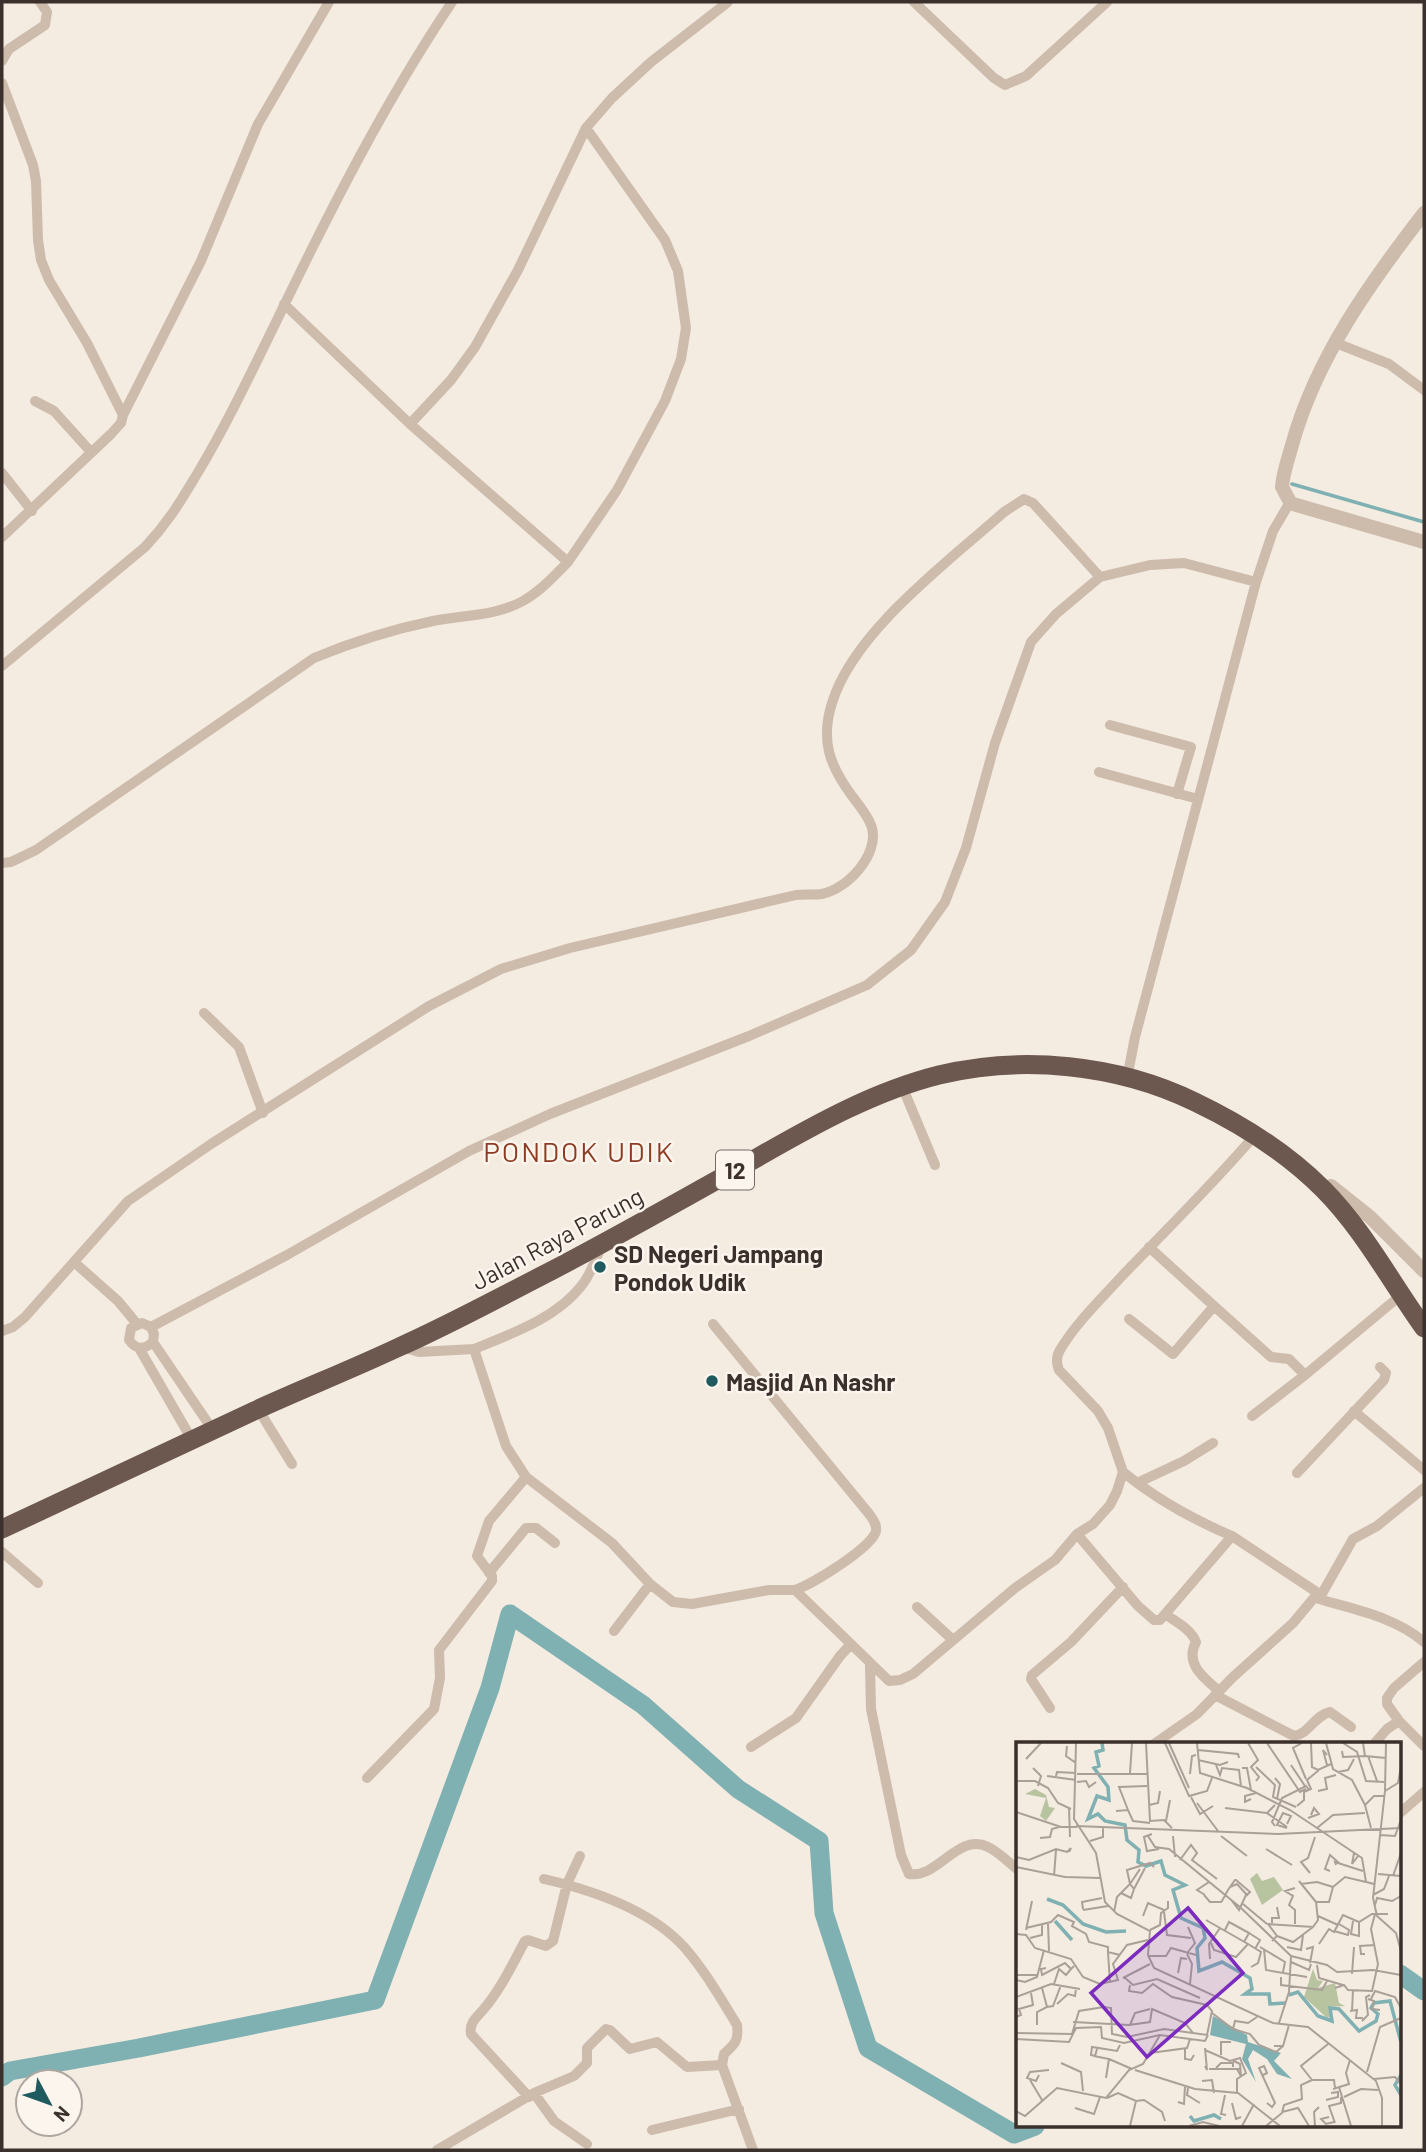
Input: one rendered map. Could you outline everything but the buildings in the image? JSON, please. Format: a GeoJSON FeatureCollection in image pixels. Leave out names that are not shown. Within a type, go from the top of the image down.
{"type":"FeatureCollection","features":[{"type":"Feature","properties":{"kind":"highway","name":"Jalan Raya Parung"},"geometry":{"type":"LineString","coordinates":[[2,1518],[601,1240],[835,1105],[886,1082],[936,1066],[989,1057],[1042,1057],[1129,1068],[1178,1082],[1229,1109],[1274,1136],[1307,1162],[1331,1186],[1366,1229],[1424,1314]]}},
{"type":"Feature","properties":{"kind":"highway","name":"Jalan Raya Parung"},"geometry":{"type":"LineString","coordinates":[[2,1529],[258,1409],[401,1347],[836,1115],[902,1086],[940,1075],[989,1066],[1086,1068],[1172,1090],[1223,1115],[1302,1169],[1325,1191],[1360,1233],[1424,1328]]}},
{"type":"Feature","properties":{"kind":"street"},"geometry":{"type":"LineString","coordinates":[[2,61],[9,49],[45,24],[47,12],[40,2]]}},
{"type":"Feature","properties":{"kind":"street"},"geometry":{"type":"LineString","coordinates":[[2,537],[121,423],[201,261],[258,124],[329,2]]}},
{"type":"Feature","properties":{"kind":"street"},"geometry":{"type":"LineString","coordinates":[[2,666],[145,547],[166,525],[219,436],[284,304],[385,111],[416,55],[452,2]]}},
{"type":"Feature","properties":{"kind":"street"},"geometry":{"type":"LineString","coordinates":[[410,425],[451,380],[475,347],[518,270],[586,128],[612,98],[651,62],[729,2]]}},
{"type":"Feature","properties":{"kind":"street"},"geometry":{"type":"LineString","coordinates":[[914,2],[994,78],[1005,85],[1026,76],[1107,2]]}},
{"type":"Feature","properties":{"kind":"street"},"geometry":{"type":"LineString","coordinates":[[2,85],[33,165],[41,260],[49,280],[87,343],[123,415]]}},
{"type":"Feature","properties":{"kind":"street"},"geometry":{"type":"LineString","coordinates":[[2,863],[11,862],[36,850],[314,658],[363,638],[437,620],[497,611],[521,602],[544,587],[568,562],[617,490],[665,401],[681,359],[686,328],[684,297],[678,271],[665,240],[586,128]]}},
{"type":"Feature","properties":{"kind":"street"},"geometry":{"type":"LineString","coordinates":[[1424,213],[1368,288],[1336,343],[1298,423],[1283,480],[1283,490],[1290,502],[1424,542]]}},
{"type":"Feature","properties":{"kind":"street"},"geometry":{"type":"LineString","coordinates":[[284,304],[410,425],[568,562]]}},
{"type":"Feature","properties":{"kind":"street"},"geometry":{"type":"LineString","coordinates":[[1336,343],[1389,364],[1424,390]]}},
{"type":"Feature","properties":{"kind":"street"},"geometry":{"type":"LineString","coordinates":[[35,401],[54,411],[91,452]]}},
{"type":"Feature","properties":{"kind":"street"},"geometry":{"type":"LineString","coordinates":[[2,473],[32,511]]}},
{"type":"Feature","properties":{"kind":"street"},"geometry":{"type":"LineString","coordinates":[[2,1331],[13,1327],[25,1317],[128,1202],[211,1144],[429,1006],[501,969],[570,948],[796,895],[824,894],[846,882],[873,846],[872,827],[835,773],[827,747],[832,702],[859,649],[881,624],[1004,512],[1024,499],[1033,503],[1100,577]]}},
{"type":"Feature","properties":{"kind":"street"},"geometry":{"type":"LineString","coordinates":[[1129,1068],[1256,582],[1273,531],[1290,502]]}},
{"type":"Feature","properties":{"kind":"street"},"geometry":{"type":"LineString","coordinates":[[151,1327],[286,1255],[469,1151],[867,985],[911,950],[945,902],[966,848],[995,743],[1031,642],[1056,614],[1100,577],[1150,565],[1184,563],[1256,582]]}},
{"type":"Feature","properties":{"kind":"street"},"geometry":{"type":"LineString","coordinates":[[1110,725],[1191,747],[1177,794]]}},
{"type":"Feature","properties":{"kind":"street"},"geometry":{"type":"LineString","coordinates":[[1099,772],[1198,799]]}},
{"type":"Feature","properties":{"kind":"street"},"geometry":{"type":"LineString","coordinates":[[204,1013],[239,1047],[263,1113]]}},
{"type":"Feature","properties":{"kind":"street"},"geometry":{"type":"LineString","coordinates":[[902,1086],[935,1165]]}},
{"type":"Feature","properties":{"kind":"street"},"geometry":{"type":"LineString","coordinates":[[1255,1135],[1207,1190],[1088,1313],[1058,1352],[1056,1359],[1059,1370],[1098,1411],[1108,1428],[1123,1472],[1137,1483],[1204,1524],[1232,1536],[1319,1596],[1382,1617],[1413,1632],[1424,1642]]}},
{"type":"Feature","properties":{"kind":"street"},"geometry":{"type":"LineString","coordinates":[[1331,1186],[1370,1217],[1424,1271]]}},
{"type":"Feature","properties":{"kind":"street"},"geometry":{"type":"LineString","coordinates":[[401,1347],[419,1352],[474,1349],[514,1333],[558,1308],[583,1284],[601,1240]]}},
{"type":"Feature","properties":{"kind":"street"},"geometry":{"type":"LineString","coordinates":[[1149,1247],[1271,1357],[1289,1359],[1305,1375]]}},
{"type":"Feature","properties":{"kind":"street"},"geometry":{"type":"LineString","coordinates":[[74,1262],[118,1301],[136,1324]]}},
{"type":"Feature","properties":{"kind":"street"},"geometry":{"type":"LineString","coordinates":[[1252,1416],[1401,1295]]}},
{"type":"Feature","properties":{"kind":"street"},"geometry":{"type":"LineString","coordinates":[[1129,1320],[1173,1354],[1214,1306]]}},
{"type":"Feature","properties":{"kind":"street"},"geometry":{"type":"LineString","coordinates":[[188,1433],[139,1348],[130,1340],[131,1328],[136,1324],[147,1324],[151,1327],[153,1342],[208,1423]]}},
{"type":"Feature","properties":{"kind":"street"},"geometry":{"type":"LineString","coordinates":[[474,1349],[506,1446],[526,1477],[612,1543],[650,1584],[673,1602],[692,1604],[769,1590],[795,1590],[809,1586],[855,1553],[875,1534],[876,1526],[870,1515],[713,1324]]}},
{"type":"Feature","properties":{"kind":"street"},"geometry":{"type":"LineString","coordinates":[[139,1348],[147,1347],[153,1342]]}},
{"type":"Feature","properties":{"kind":"street"},"geometry":{"type":"LineString","coordinates":[[1297,1473],[1384,1380],[1386,1373],[1380,1367]]}},
{"type":"Feature","properties":{"kind":"street"},"geometry":{"type":"LineString","coordinates":[[258,1409],[292,1464]]}},
{"type":"Feature","properties":{"kind":"street"},"geometry":{"type":"LineString","coordinates":[[1354,1411],[1424,1470]]}},
{"type":"Feature","properties":{"kind":"street"},"geometry":{"type":"LineString","coordinates":[[1137,1483],[1184,1461],[1213,1443]]}},
{"type":"Feature","properties":{"kind":"street"},"geometry":{"type":"LineString","coordinates":[[795,1590],[819,1611],[870,1665],[889,1681],[900,1680],[913,1674],[1015,1588],[1055,1560],[1077,1534],[1093,1524],[1110,1505],[1123,1472]]}},
{"type":"Feature","properties":{"kind":"street"},"geometry":{"type":"LineString","coordinates":[[367,1778],[434,1709],[440,1678],[439,1650],[491,1586],[492,1576],[477,1556],[489,1521],[526,1477]]}},
{"type":"Feature","properties":{"kind":"street"},"geometry":{"type":"LineString","coordinates":[[1157,1742],[1197,1714],[1293,1623],[1333,1577],[1353,1539],[1377,1526],[1424,1488]]}},
{"type":"Feature","properties":{"kind":"street"},"geometry":{"type":"LineString","coordinates":[[489,1573],[526,1528],[536,1528],[555,1543]]}},
{"type":"Feature","properties":{"kind":"street"},"geometry":{"type":"LineString","coordinates":[[1077,1534],[1154,1620],[1159,1620],[1165,1614],[1232,1536]]}},
{"type":"Feature","properties":{"kind":"street"},"geometry":{"type":"LineString","coordinates":[[2,1552],[38,1583]]}},
{"type":"Feature","properties":{"kind":"street"},"geometry":{"type":"LineString","coordinates":[[614,1631],[650,1584]]}},
{"type":"Feature","properties":{"kind":"street"},"geometry":{"type":"LineString","coordinates":[[1050,1708],[1031,1679],[1032,1675],[1071,1642],[1123,1587]]}},
{"type":"Feature","properties":{"kind":"street"},"geometry":{"type":"LineString","coordinates":[[917,1608],[953,1640]]}},
{"type":"Feature","properties":{"kind":"street"},"geometry":{"type":"LineString","coordinates":[[1165,1614],[1194,1637],[1196,1642],[1192,1650],[1195,1670],[1217,1693],[1294,1736],[1302,1734],[1324,1713],[1330,1712],[1350,1727]]}},
{"type":"Feature","properties":{"kind":"street"},"geometry":{"type":"LineString","coordinates":[[751,1747],[796,1718],[851,1644]]}},
{"type":"Feature","properties":{"kind":"street"},"geometry":{"type":"LineString","coordinates":[[1424,1662],[1394,1688],[1387,1698],[1388,1708],[1424,1746]]}},
{"type":"Feature","properties":{"kind":"street"},"geometry":{"type":"LineString","coordinates":[[870,1665],[871,1709],[901,1855],[909,1874],[924,1872],[965,1846],[976,1844],[992,1850],[1016,1868]]}},
{"type":"Feature","properties":{"kind":"street"},"geometry":{"type":"LineString","coordinates":[[1376,1742],[1387,1729],[1399,1721]]}},
{"type":"Feature","properties":{"kind":"street"},"geometry":{"type":"LineString","coordinates":[[1402,1811],[1424,1792]]}},
{"type":"Feature","properties":{"kind":"street"},"geometry":{"type":"LineString","coordinates":[[580,1856],[567,1884],[553,1941],[546,1946],[525,1941],[496,1994],[470,2029],[471,2034],[554,2121],[587,2144]]}},
{"type":"Feature","properties":{"kind":"street"},"geometry":{"type":"LineString","coordinates":[[544,1880],[597,1893],[652,1921],[685,1948],[737,2025],[736,2043],[724,2054],[722,2065],[753,2150]]}},
{"type":"Feature","properties":{"kind":"street"},"geometry":{"type":"LineString","coordinates":[[437,2150],[532,2095],[584,2069],[587,2063],[587,2048],[606,2029],[630,2049],[657,2042],[687,2067],[722,2065]]}},
{"type":"Feature","properties":{"kind":"street"},"geometry":{"type":"LineString","coordinates":[[652,2130],[739,2109]]}},
{"type":"Feature","properties":{"kind":"waterway"},"geometry":{"type":"LineString","coordinates":[[1292,484],[1424,522]]}},
{"type":"Feature","properties":{"kind":"waterway"},"geometry":{"type":"LineString","coordinates":[[2,2077],[10,2071],[375,2000],[490,1688],[510,1614],[643,1705],[738,1789],[819,1841],[824,1913],[868,2048],[1014,2134],[1030,2128]]}},
{"type":"Feature","properties":{"kind":"waterway"},"geometry":{"type":"LineString","coordinates":[[1402,1975],[1424,1991]]}},
{"type":"Feature","properties":{"kind":"place","name":"SD Negeri Jampang Pondok Udik"},"geometry":{"type":"Point","coordinates":[600,1267]}},
{"type":"Feature","properties":{"kind":"place","name":"Masjid An Nashr"},"geometry":{"type":"Point","coordinates":[712,1381]}},
{"type":"Feature","properties":{"kind":"district","name":"PONDOK UDIK"},"geometry":{"type":"Point","coordinates":[579,1151]}}]}
